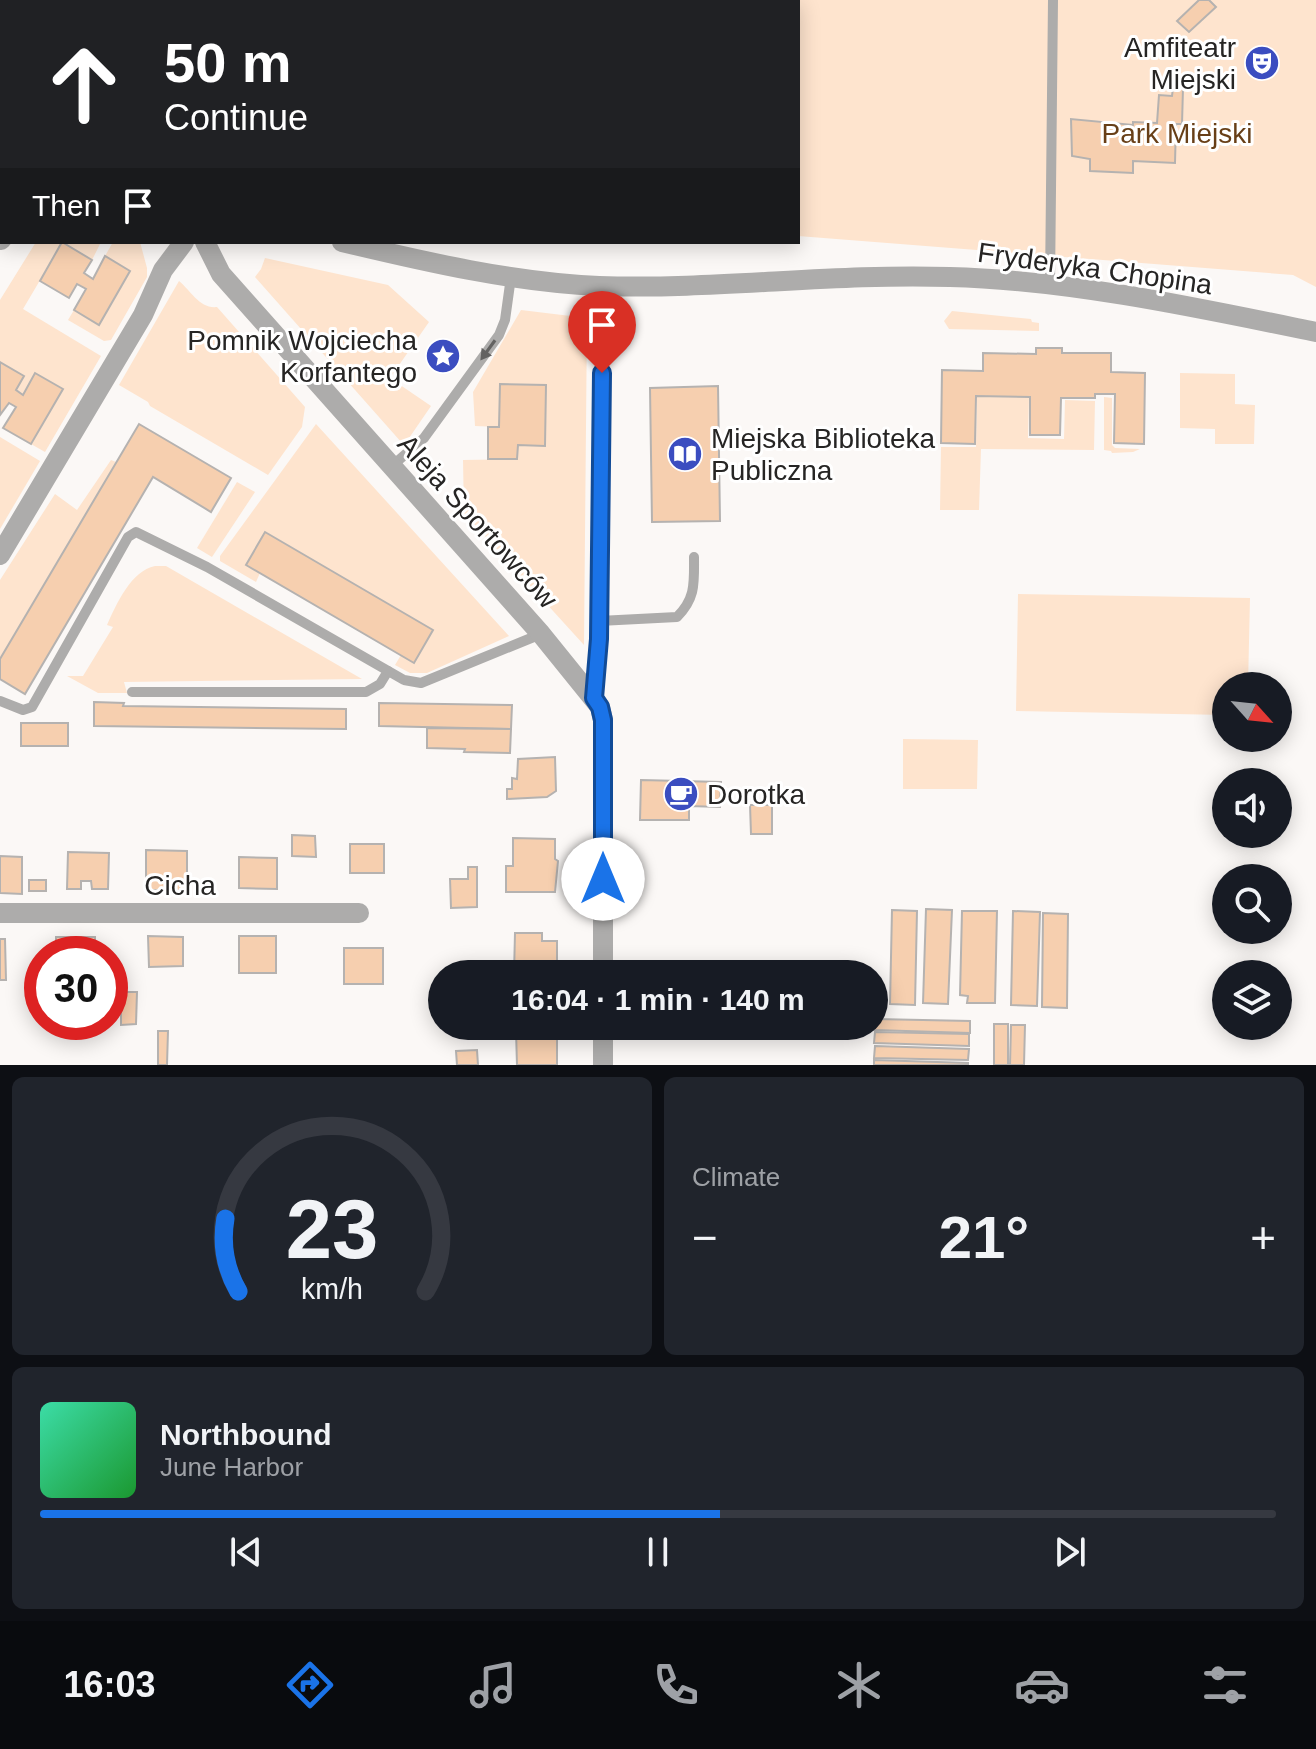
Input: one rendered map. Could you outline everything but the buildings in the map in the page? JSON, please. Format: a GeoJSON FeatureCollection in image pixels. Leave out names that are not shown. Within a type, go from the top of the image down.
{"type":"FeatureCollection","features":[{"type":"Feature","properties":{"kind":"street"},"geometry":{"type":"LineString","coordinates":[[0,555],[143,315],[163,270],[182,244]]}},
{"type":"Feature","properties":{"kind":"street","name":"Aleja Sportowców"},"geometry":{"type":"LineString","coordinates":[[206,244],[221,274],[541,634],[600,707],[603,720],[603,960]]}},
{"type":"Feature","properties":{"kind":"street","name":"Fryderyka Chopina"},"geometry":{"type":"LineString","coordinates":[[352,244],[511,277],[602,286],[904,276],[974,278],[1050,285],[1316,332]]}},
{"type":"Feature","properties":{"kind":"street","name":"Cicha"},"geometry":{"type":"LineString","coordinates":[[0,913],[359,913]]}},
{"type":"Feature","properties":{"kind":"street"},"geometry":{"type":"LineString","coordinates":[[603,1040],[603,1065]]}},
{"type":"Feature","properties":{"kind":"lane"},"geometry":{"type":"LineString","coordinates":[[1050,285],[1053,0]]}},
{"type":"Feature","properties":{"kind":"lane"},"geometry":{"type":"LineString","coordinates":[[392,466],[424,438],[499,335],[505,320],[511,277]]}},
{"type":"Feature","properties":{"kind":"lane"},"geometry":{"type":"LineString","coordinates":[[594,698],[599,621],[602,286]]}},
{"type":"Feature","properties":{"kind":"lane"},"geometry":{"type":"LineString","coordinates":[[0,701],[23,710],[32,707],[128,537],[136,532],[207,567],[404,680],[421,683],[541,634]]}},
{"type":"Feature","properties":{"kind":"lane"},"geometry":{"type":"LineString","coordinates":[[599,621],[677,617],[690,604],[694,557]]}},
{"type":"Feature","properties":{"kind":"lane"},"geometry":{"type":"LineString","coordinates":[[132,692],[366,692],[380,684],[388,671]]}},
{"type":"Feature","properties":{"kind":"green space","name":"Park Miejski"},"geometry":{"type":"Polygon","coordinates":[[[800,0],[1316,0],[1316,287],[1293,275],[800,236],[800,0]]]}},
{"type":"Feature","properties":{"kind":"green space"},"geometry":{"type":"Polygon","coordinates":[[[35,244],[61,244],[23,309],[101,356],[45,452],[31,444],[36,374],[23,395],[16,390],[0,362],[0,300],[35,244]]]}},
{"type":"Feature","properties":{"kind":"green space"},"geometry":{"type":"Polygon","coordinates":[[[64,244],[100,244],[92,260],[64,244]]]}},
{"type":"Feature","properties":{"kind":"green space"},"geometry":{"type":"Polygon","coordinates":[[[112,244],[141,244],[147,277],[111,340],[104,341],[68,320],[74,310],[99,325],[130,272],[105,256],[112,244]]]}},
{"type":"Feature","properties":{"kind":"green space"},"geometry":{"type":"Polygon","coordinates":[[[265,258],[388,285],[429,322],[390,378],[431,406],[407,441],[402,443],[255,277],[265,258]]]}},
{"type":"Feature","properties":{"kind":"green space"},"geometry":{"type":"Polygon","coordinates":[[[179,281],[201,302],[217,307],[305,407],[302,427],[268,475],[119,385],[179,281]]]}},
{"type":"Feature","properties":{"kind":"green space"},"geometry":{"type":"Polygon","coordinates":[[[521,310],[587,318],[584,645],[464,513],[463,460],[517,459],[518,445],[545,445],[545,385],[500,384],[499,427],[475,426],[473,392],[521,310]]]}},
{"type":"Feature","properties":{"kind":"green space"},"geometry":{"type":"Polygon","coordinates":[[[952,311],[1031,319],[1039,323],[1039,331],[949,329],[944,321],[952,311]]]}},
{"type":"Feature","properties":{"kind":"green space"},"geometry":{"type":"Polygon","coordinates":[[[1180,373],[1235,374],[1235,404],[1255,405],[1254,444],[1215,444],[1215,429],[1180,428],[1180,373]]]}},
{"type":"Feature","properties":{"kind":"green space"},"geometry":{"type":"Polygon","coordinates":[[[977,396],[1029,397],[1028,438],[1064,439],[1065,400],[1095,401],[1094,450],[981,449],[979,510],[940,510],[941,447],[976,447],[977,396]]]}},
{"type":"Feature","properties":{"kind":"green space"},"geometry":{"type":"Polygon","coordinates":[[[1104,397],[1112,398],[1112,445],[1115,448],[1140,449],[1112,453],[1104,450],[1104,397]]]}},
{"type":"Feature","properties":{"kind":"green space"},"geometry":{"type":"Polygon","coordinates":[[[316,424],[509,636],[427,673],[410,673],[395,665],[401,655],[432,630],[266,532],[256,582],[220,561],[220,556],[316,424]]]}},
{"type":"Feature","properties":{"kind":"green space"},"geometry":{"type":"Polygon","coordinates":[[[0,437],[40,461],[0,529],[0,437]]]}},
{"type":"Feature","properties":{"kind":"green space"},"geometry":{"type":"Polygon","coordinates":[[[111,460],[116,462],[0,659],[0,580],[55,494],[77,510],[111,460]]]}},
{"type":"Feature","properties":{"kind":"green space"},"geometry":{"type":"Polygon","coordinates":[[[237,482],[255,492],[212,557],[197,548],[237,482]]]}},
{"type":"Feature","properties":{"kind":"green space"},"geometry":{"type":"Polygon","coordinates":[[[155,566],[166,566],[362,679],[124,682],[127,693],[98,693],[67,676],[83,676],[113,627],[107,625],[126,589],[139,574],[155,566]]]}},
{"type":"Feature","properties":{"kind":"green space"},"geometry":{"type":"Polygon","coordinates":[[[1018,594],[1250,598],[1248,672],[1212,672],[1212,715],[1016,711],[1018,594]]]}},
{"type":"Feature","properties":{"kind":"green space"},"geometry":{"type":"Polygon","coordinates":[[[903,739],[978,740],[977,789],[903,789],[903,739]]]}},
{"type":"Feature","properties":{"kind":"place","name":"Amfiteatr Miejski"},"geometry":{"type":"Point","coordinates":[1262,63]}},
{"type":"Feature","properties":{"kind":"place","name":"Pomnik Wojciecha Korfantego"},"geometry":{"type":"Point","coordinates":[443,356]}},
{"type":"Feature","properties":{"kind":"place","name":"Miejska Biblioteka Publiczna"},"geometry":{"type":"Point","coordinates":[685,454]}},
{"type":"Feature","properties":{"kind":"place","name":"Dorotka"},"geometry":{"type":"Point","coordinates":[681,794]}},
{"type":"Feature","properties":{"kind":"route"},"geometry":{"type":"LineString","coordinates":[[602,373],[599,639],[594,698],[603,720],[603,879]]}}]}
